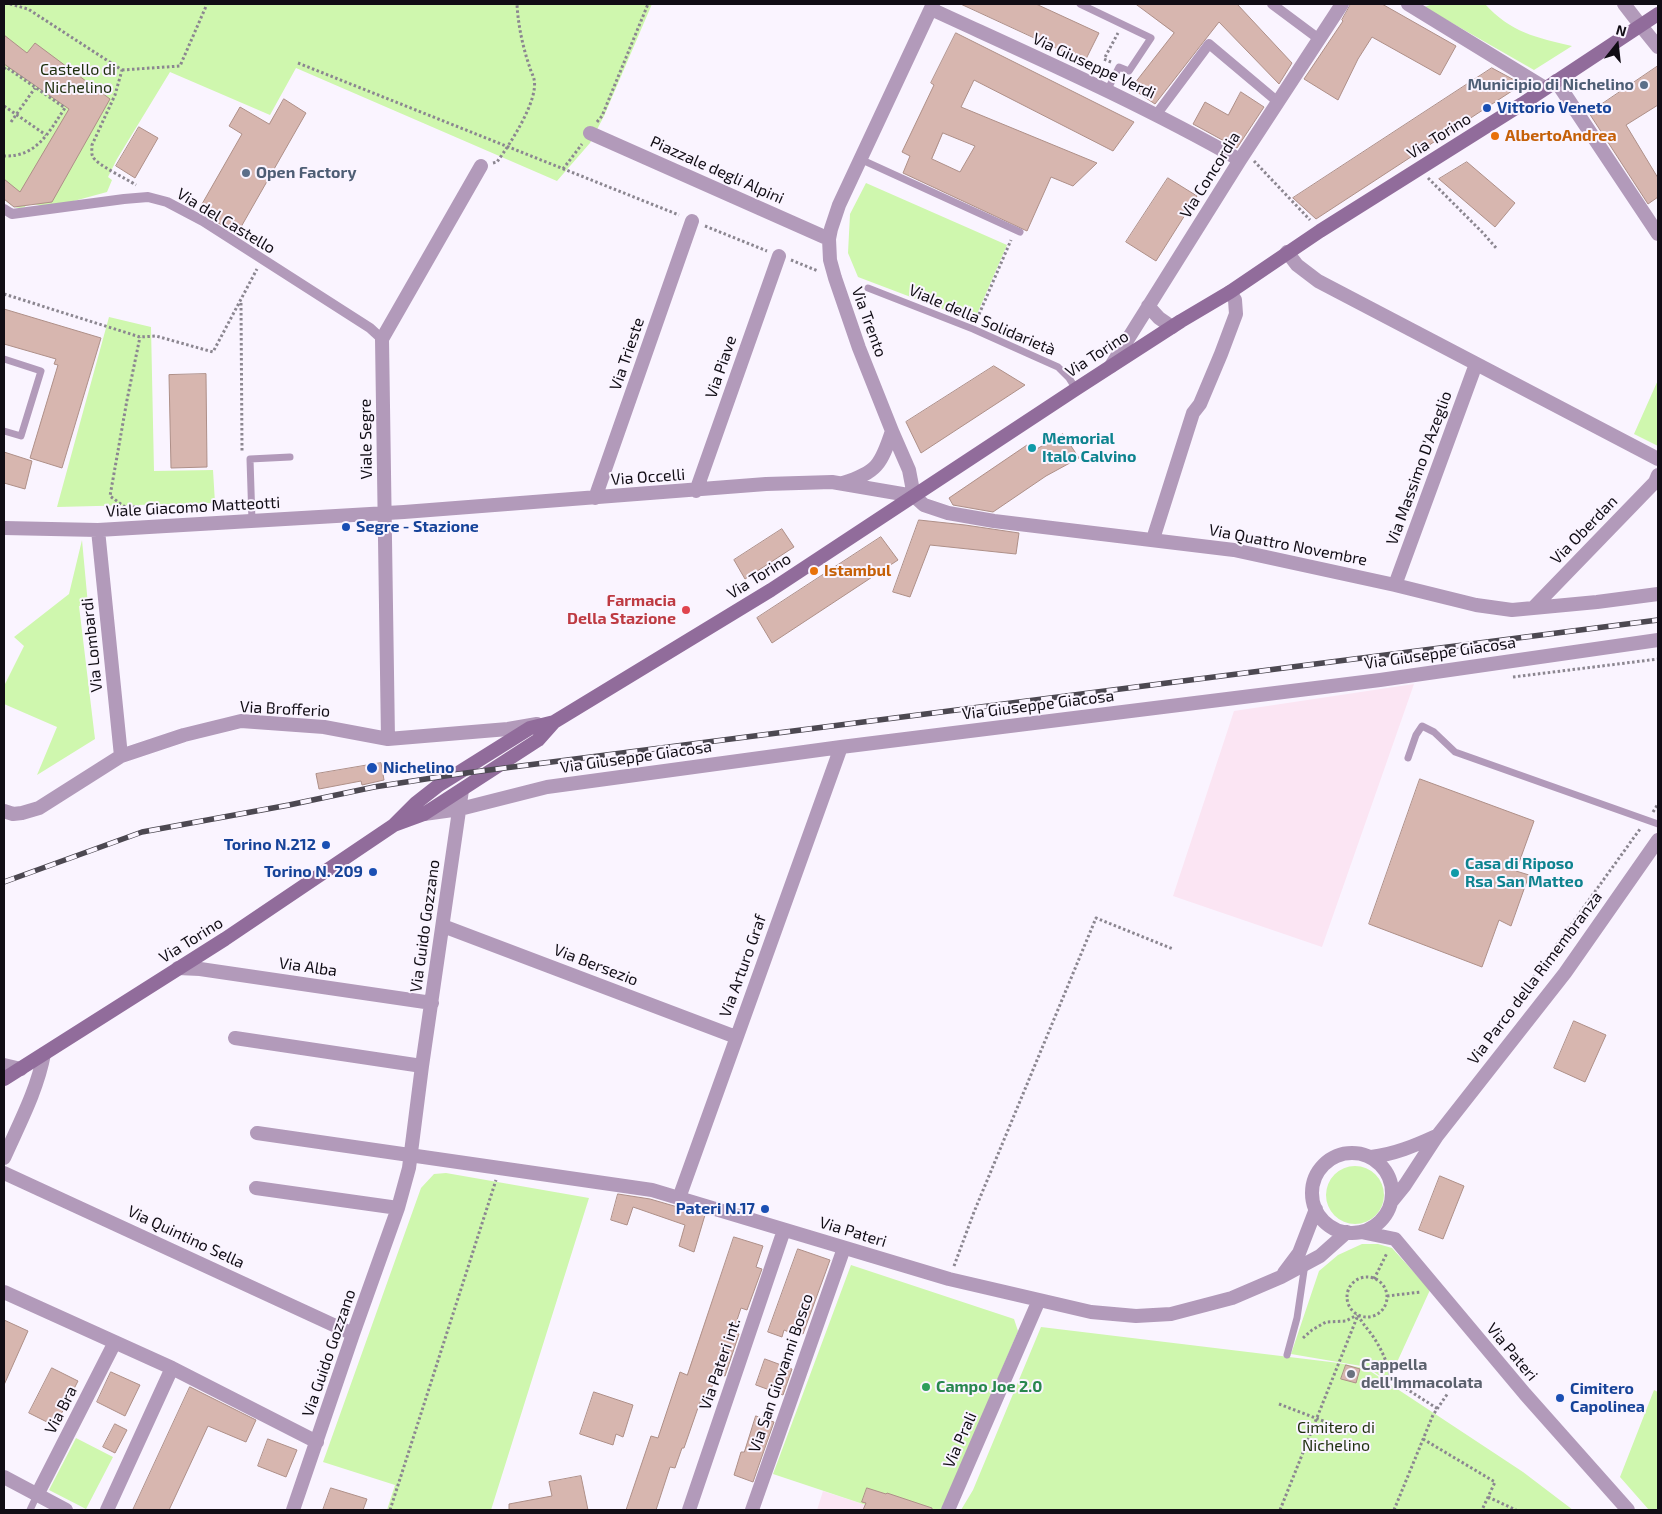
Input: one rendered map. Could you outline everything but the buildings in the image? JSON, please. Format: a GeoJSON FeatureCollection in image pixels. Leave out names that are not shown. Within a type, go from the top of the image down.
{"type":"FeatureCollection","features":[{"type":"Feature","properties":{"kind":"main road","name":"Via Torino"},"geometry":{"type":"LineString","coordinates":[[394,825],[424,814],[462,790],[538,740],[554,722],[771,590],[1111,366],[1230,292],[1287,252],[1658,14]]}},
{"type":"Feature","properties":{"kind":"main road","name":"Via Torino"},"geometry":{"type":"LineString","coordinates":[[4,1079],[225,940],[394,825],[439,786],[514,732],[554,722]]}},
{"type":"Feature","properties":{"kind":"street"},"geometry":{"type":"LineString","coordinates":[[1272,4],[1319,39]]}},
{"type":"Feature","properties":{"kind":"street","name":"Via Concordia"},"geometry":{"type":"LineString","coordinates":[[1111,366],[1242,156],[1342,4]]}},
{"type":"Feature","properties":{"kind":"street"},"geometry":{"type":"LineString","coordinates":[[1408,4],[1550,84],[1658,234]]}},
{"type":"Feature","properties":{"kind":"street"},"geometry":{"type":"LineString","coordinates":[[1624,4],[1658,47]]}},
{"type":"Feature","properties":{"kind":"street","name":"Via Giuseppe Verdi"},"geometry":{"type":"LineString","coordinates":[[932,7],[1210,143],[1242,156]]}},
{"type":"Feature","properties":{"kind":"street","name":"Via Trento"},"geometry":{"type":"LineString","coordinates":[[914,496],[909,470],[859,348],[835,278],[830,260],[829,239],[837,210],[932,7]]}},
{"type":"Feature","properties":{"kind":"street"},"geometry":{"type":"LineString","coordinates":[[1156,115],[1209,44],[1278,102]]}},
{"type":"Feature","properties":{"kind":"street","name":"Piazzale degli Alpini"},"geometry":{"type":"LineString","coordinates":[[590,133],[829,239]]}},
{"type":"Feature","properties":{"kind":"street"},"geometry":{"type":"LineString","coordinates":[[382,339],[487,168]]}},
{"type":"Feature","properties":{"kind":"street","name":"Via del Castello"},"geometry":{"type":"LineString","coordinates":[[4,210],[12,214],[148,197],[167,202],[185,211],[370,328],[382,339]]}},
{"type":"Feature","properties":{"kind":"street","name":"Via Trieste"},"geometry":{"type":"LineString","coordinates":[[595,498],[692,221]]}},
{"type":"Feature","properties":{"kind":"street"},"geometry":{"type":"LineString","coordinates":[[1287,252],[1297,265],[1318,281],[1658,459]]}},
{"type":"Feature","properties":{"kind":"street","name":"Via Piave"},"geometry":{"type":"LineString","coordinates":[[696,491],[779,256]]}},
{"type":"Feature","properties":{"kind":"street"},"geometry":{"type":"LineString","coordinates":[[1153,539],[1193,413],[1200,404],[1236,314],[1235,300],[1230,292]]}},
{"type":"Feature","properties":{"kind":"street"},"geometry":{"type":"LineString","coordinates":[[1148,306],[1159,318],[1172,327]]}},
{"type":"Feature","properties":{"kind":"street","name":"Viale Segre"},"geometry":{"type":"LineString","coordinates":[[382,339],[388,739]]}},
{"type":"Feature","properties":{"kind":"street","name":"Via Massimo D'Azeglio"},"geometry":{"type":"LineString","coordinates":[[1395,585],[1476,364]]}},
{"type":"Feature","properties":{"kind":"street"},"geometry":{"type":"LineString","coordinates":[[843,484],[872,472],[884,457],[892,431]]}},
{"type":"Feature","properties":{"kind":"street","name":"Via Oberdan"},"geometry":{"type":"LineString","coordinates":[[1533,608],[1655,482],[1658,475]]}},
{"type":"Feature","properties":{"kind":"street","name":"Via Occelli"},"geometry":{"type":"LineString","coordinates":[[384,513],[696,491],[766,484],[832,482],[914,496]]}},
{"type":"Feature","properties":{"kind":"street","name":"Via Quattro Novembre"},"geometry":{"type":"LineString","coordinates":[[914,496],[924,504],[948,513],[994,521],[1234,550],[1395,585],[1476,605],[1512,610],[1658,594]]}},
{"type":"Feature","properties":{"kind":"street","name":"Viale Giacomo Matteotti"},"geometry":{"type":"LineString","coordinates":[[4,528],[98,530],[384,513]]}},
{"type":"Feature","properties":{"kind":"street","name":"Via Lombardi"},"geometry":{"type":"LineString","coordinates":[[98,530],[121,756]]}},
{"type":"Feature","properties":{"kind":"street","name":"Via Giuseppe Giacosa"},"geometry":{"type":"LineString","coordinates":[[424,814],[460,809],[547,787],[841,747],[1380,680],[1658,640]]}},
{"type":"Feature","properties":{"kind":"street","name":"Via Brofferio"},"geometry":{"type":"LineString","coordinates":[[4,811],[13,814],[39,808],[121,756],[184,735],[241,721],[324,727],[388,739],[514,732]]}},
{"type":"Feature","properties":{"kind":"street","name":"Via Arturo Graf"},"geometry":{"type":"LineString","coordinates":[[679,1198],[841,747]]}},
{"type":"Feature","properties":{"kind":"street","name":"Via Guido Gozzano"},"geometry":{"type":"LineString","coordinates":[[293,1510],[398,1208],[409,1168],[462,790]]}},
{"type":"Feature","properties":{"kind":"street","name":"Via Parco della Rimembranza"},"geometry":{"type":"LineString","coordinates":[[1392,1201],[1405,1185],[1437,1136],[1565,972],[1658,840]]}},
{"type":"Feature","properties":{"kind":"street","name":"Via Bersezio"},"geometry":{"type":"LineString","coordinates":[[443,926],[736,1037]]}},
{"type":"Feature","properties":{"kind":"street","name":"Via Alba"},"geometry":{"type":"LineString","coordinates":[[178,968],[432,1003]]}},
{"type":"Feature","properties":{"kind":"street"},"geometry":{"type":"LineString","coordinates":[[235,1038],[422,1066]]}},
{"type":"Feature","properties":{"kind":"street"},"geometry":{"type":"LineString","coordinates":[[4,1158],[34,1091],[44,1054]]}},
{"type":"Feature","properties":{"kind":"street"},"geometry":{"type":"LineString","coordinates":[[4,1065],[20,1069]]}},
{"type":"Feature","properties":{"kind":"street"},"geometry":{"type":"LineString","coordinates":[[257,1133],[411,1156]]}},
{"type":"Feature","properties":{"kind":"street","name":"Via Parco della Rimembranza"},"geometry":{"type":"LineString","coordinates":[[1371,1157],[1393,1154],[1437,1136]]}},
{"type":"Feature","properties":{"kind":"street","name":"Via Pateri"},"geometry":{"type":"LineString","coordinates":[[1280,1277],[1299,1253],[1316,1209],[1312,1190],[1314,1180],[1325,1164],[1342,1154],[1352,1153],[1371,1157]]}},
{"type":"Feature","properties":{"kind":"street","name":"Via Pateri"},"geometry":{"type":"LineString","coordinates":[[411,1156],[652,1190],[949,1279],[1091,1312],[1136,1316],[1171,1314],[1232,1298],[1280,1277],[1320,1256],[1347,1232]]}},
{"type":"Feature","properties":{"kind":"street"},"geometry":{"type":"LineString","coordinates":[[1361,1232],[1380,1222],[1392,1201],[1390,1180],[1386,1171],[1371,1157]]}},
{"type":"Feature","properties":{"kind":"street","name":"Via Quintino Sella"},"geometry":{"type":"LineString","coordinates":[[4,1173],[353,1334]]}},
{"type":"Feature","properties":{"kind":"street"},"geometry":{"type":"LineString","coordinates":[[256,1188],[398,1208]]}},
{"type":"Feature","properties":{"kind":"street"},"geometry":{"type":"LineString","coordinates":[[1316,1209],[1321,1218],[1337,1230],[1361,1232],[1395,1239]]}},
{"type":"Feature","properties":{"kind":"street"},"geometry":{"type":"LineString","coordinates":[[1386,1214],[1395,1239]]}},
{"type":"Feature","properties":{"kind":"street","name":"Via Pateri int."},"geometry":{"type":"LineString","coordinates":[[689,1510],[784,1230]]}},
{"type":"Feature","properties":{"kind":"street","name":"Via Pateri"},"geometry":{"type":"LineString","coordinates":[[1395,1239],[1525,1394],[1628,1510]]}},
{"type":"Feature","properties":{"kind":"street","name":"Via San Giovanni Bosco"},"geometry":{"type":"LineString","coordinates":[[752,1510],[844,1248]]}},
{"type":"Feature","properties":{"kind":"street"},"geometry":{"type":"LineString","coordinates":[[4,1292],[172,1368],[317,1442]]}},
{"type":"Feature","properties":{"kind":"street","name":"Via Prali"},"geometry":{"type":"LineString","coordinates":[[948,1510],[1040,1300]]}},
{"type":"Feature","properties":{"kind":"street","name":"Via Bra"},"geometry":{"type":"LineString","coordinates":[[37,1495],[115,1342]]}},
{"type":"Feature","properties":{"kind":"street"},"geometry":{"type":"LineString","coordinates":[[107,1510],[172,1368]]}},
{"type":"Feature","properties":{"kind":"street"},"geometry":{"type":"LineString","coordinates":[[4,1477],[66,1510]]}},
{"type":"Feature","properties":{"kind":"lane"},"geometry":{"type":"LineString","coordinates":[[1080,4],[1151,38],[1129,71],[1119,67],[1106,91]]}},
{"type":"Feature","properties":{"kind":"lane"},"geometry":{"type":"LineString","coordinates":[[860,159],[1018,231]]}},
{"type":"Feature","properties":{"kind":"lane","name":"Viale della Solidarietà"},"geometry":{"type":"LineString","coordinates":[[868,288],[972,329],[1058,367],[1069,378],[1076,389]]}},
{"type":"Feature","properties":{"kind":"lane"},"geometry":{"type":"LineString","coordinates":[[4,359],[41,371],[21,436],[4,431]]}},
{"type":"Feature","properties":{"kind":"lane"},"geometry":{"type":"LineString","coordinates":[[252,521],[250,459],[290,457]]}},
{"type":"Feature","properties":{"kind":"lane"},"geometry":{"type":"LineString","coordinates":[[1408,758],[1416,735],[1422,726],[1434,732],[1454,752],[1658,824]]}},
{"type":"Feature","properties":{"kind":"lane"},"geometry":{"type":"LineString","coordinates":[[1287,1355],[1297,1318],[1306,1264]]}},
{"type":"Feature","properties":{"kind":"lane"},"geometry":{"type":"LineString","coordinates":[[30,1510],[37,1495]]}},
{"type":"Feature","properties":{"kind":"path"},"geometry":{"type":"LineString","coordinates":[[10,4],[28,9],[122,70],[180,66],[207,4]]}},
{"type":"Feature","properties":{"kind":"path"},"geometry":{"type":"LineString","coordinates":[[487,168],[497,162],[508,147],[534,91],[534,79],[521,34],[517,4]]}},
{"type":"Feature","properties":{"kind":"path"},"geometry":{"type":"LineString","coordinates":[[602,116],[648,4]]}},
{"type":"Feature","properties":{"kind":"path"},"geometry":{"type":"LineString","coordinates":[[1119,67],[1104,59],[1122,24]]}},
{"type":"Feature","properties":{"kind":"path"},"geometry":{"type":"LineString","coordinates":[[298,63],[835,278]]}},
{"type":"Feature","properties":{"kind":"path"},"geometry":{"type":"LineString","coordinates":[[4,69],[6,67],[64,108],[40,144],[29,152],[17,156],[4,156]]}},
{"type":"Feature","properties":{"kind":"path"},"geometry":{"type":"LineString","coordinates":[[122,70],[115,95],[92,145],[93,158],[99,164],[140,187],[148,197]]}},
{"type":"Feature","properties":{"kind":"path"},"geometry":{"type":"LineString","coordinates":[[11,122],[35,88]]}},
{"type":"Feature","properties":{"kind":"path"},"geometry":{"type":"LineString","coordinates":[[4,106],[46,136]]}},
{"type":"Feature","properties":{"kind":"path"},"geometry":{"type":"LineString","coordinates":[[1242,156],[1320,231]]}},
{"type":"Feature","properties":{"kind":"path"},"geometry":{"type":"LineString","coordinates":[[487,168],[497,162]]}},
{"type":"Feature","properties":{"kind":"path"},"geometry":{"type":"LineString","coordinates":[[1419,169],[1497,249]]}},
{"type":"Feature","properties":{"kind":"path"},"geometry":{"type":"LineString","coordinates":[[972,329],[1018,231]]}},
{"type":"Feature","properties":{"kind":"path"},"geometry":{"type":"LineString","coordinates":[[4,294],[140,338],[156,336],[213,352],[262,260]]}},
{"type":"Feature","properties":{"kind":"path"},"geometry":{"type":"LineString","coordinates":[[240,302],[242,455]]}},
{"type":"Feature","properties":{"kind":"path"},"geometry":{"type":"LineString","coordinates":[[140,338],[126,400],[110,496],[126,507],[138,507],[140,528]]}},
{"type":"Feature","properties":{"kind":"path"},"geometry":{"type":"LineString","coordinates":[[1507,1014],[1658,804]]}},
{"type":"Feature","properties":{"kind":"path"},"geometry":{"type":"LineString","coordinates":[[949,1279],[974,1212],[1096,918],[1173,949]]}},
{"type":"Feature","properties":{"kind":"path"},"geometry":{"type":"LineString","coordinates":[[390,1510],[500,1168]]}},
{"type":"Feature","properties":{"kind":"path"},"geometry":{"type":"LineString","coordinates":[[1374,1279],[1395,1239]]}},
{"type":"Feature","properties":{"kind":"path"},"geometry":{"type":"LineString","coordinates":[[1291,1340],[1302,1339],[1312,1330],[1326,1322],[1346,1321],[1358,1314],[1368,1317],[1379,1312],[1386,1302],[1386,1296],[1383,1285],[1374,1279],[1357,1280],[1349,1289],[1347,1295],[1350,1306],[1358,1314],[1363,1325],[1371,1333],[1382,1350],[1391,1379],[1438,1408]]}},
{"type":"Feature","properties":{"kind":"path"},"geometry":{"type":"LineString","coordinates":[[1386,1296],[1437,1289]]}},
{"type":"Feature","properties":{"kind":"path"},"geometry":{"type":"LineString","coordinates":[[1280,1510],[1358,1314]]}},
{"type":"Feature","properties":{"kind":"path"},"geometry":{"type":"LineString","coordinates":[[1394,1510],[1423,1439],[1438,1408],[1448,1393]]}},
{"type":"Feature","properties":{"kind":"path"},"geometry":{"type":"LineString","coordinates":[[1279,1404],[1352,1432]]}},
{"type":"Feature","properties":{"kind":"path"},"geometry":{"type":"LineString","coordinates":[[1423,1439],[1495,1482],[1482,1510]]}},
{"type":"Feature","properties":{"kind":"path"},"geometry":{"type":"LineString","coordinates":[[1488,1497],[1514,1510]]}},
{"type":"Feature","properties":{"kind":"shaded area"},"geometry":{"type":"Polygon","coordinates":[[[1414,684],[1322,947],[1173,896],[1234,711],[1414,684]]]}},
{"type":"Feature","properties":{"kind":"shaded area"},"geometry":{"type":"Polygon","coordinates":[[[823,1491],[881,1510],[817,1510],[823,1491]]]}},
{"type":"Feature","properties":{"kind":"green space","name":"Castello di Nichelino"},"geometry":{"type":"Polygon","coordinates":[[[4,4],[652,4],[604,116],[590,143],[557,181],[296,68],[270,115],[170,72],[117,159],[108,177],[112,180],[107,192],[48,208],[27,202],[25,207],[22,208],[11,205],[4,199],[4,4]]]}},
{"type":"Feature","properties":{"kind":"green space"},"geometry":{"type":"Polygon","coordinates":[[[1433,4],[1485,4],[1494,14],[1514,27],[1536,37],[1572,46],[1534,70],[1424,7],[1433,4]]]}},
{"type":"Feature","properties":{"kind":"green space"},"geometry":{"type":"Polygon","coordinates":[[[866,183],[1007,245],[974,321],[858,277],[848,253],[850,214],[866,183]]]}},
{"type":"Feature","properties":{"kind":"green space"},"geometry":{"type":"Polygon","coordinates":[[[109,317],[151,327],[154,471],[213,470],[215,503],[57,507],[109,317]]]}},
{"type":"Feature","properties":{"kind":"green space"},"geometry":{"type":"Polygon","coordinates":[[[1658,380],[1658,446],[1634,434],[1658,380]]]}},
{"type":"Feature","properties":{"kind":"green space"},"geometry":{"type":"Polygon","coordinates":[[[82,540],[88,605],[79,606],[95,739],[37,775],[57,727],[4,704],[4,686],[24,646],[14,637],[69,594],[82,540]]]}},
{"type":"Feature","properties":{"kind":"green space"},"geometry":{"type":"Polygon","coordinates":[[[1355,1166],[1366,1168],[1379,1179],[1384,1195],[1382,1206],[1371,1219],[1355,1224],[1344,1222],[1331,1211],[1326,1195],[1328,1184],[1339,1171],[1355,1166]]]}},
{"type":"Feature","properties":{"kind":"green space"},"geometry":{"type":"Polygon","coordinates":[[[446,1173],[589,1198],[491,1510],[387,1510],[395,1485],[323,1462],[421,1188],[434,1174],[446,1173]]]}},
{"type":"Feature","properties":{"kind":"green space"},"geometry":{"type":"Polygon","coordinates":[[[1362,1244],[1378,1244],[1392,1248],[1430,1290],[1388,1382],[1367,1367],[1291,1354],[1319,1271],[1338,1255],[1362,1244]]]}},
{"type":"Feature","properties":{"kind":"green space","name":"Campo Joe 2.0"},"geometry":{"type":"Polygon","coordinates":[[[851,1265],[1014,1319],[1018,1331],[942,1510],[881,1510],[773,1474],[851,1265]]]}},
{"type":"Feature","properties":{"kind":"green space","name":"Cimitero di Nichelino"},"geometry":{"type":"Polygon","coordinates":[[[1041,1327],[1339,1363],[1367,1369],[1523,1472],[1573,1510],[961,1510],[973,1490],[1041,1327]]]}},
{"type":"Feature","properties":{"kind":"green space"},"geometry":{"type":"Polygon","coordinates":[[[1654,1390],[1658,1392],[1658,1510],[1649,1510],[1620,1477],[1654,1390]]]}},
{"type":"Feature","properties":{"kind":"green space"},"geometry":{"type":"Polygon","coordinates":[[[76,1438],[113,1457],[86,1509],[49,1490],[76,1438]]]}},
{"type":"Feature","properties":{"kind":"railway"},"geometry":{"type":"LineString","coordinates":[[4,882],[142,832],[374,787],[458,774],[1658,620]]}},
{"type":"Feature","properties":{"kind":"place","name":"Municipio di Nichelino"},"geometry":{"type":"Point","coordinates":[1644,85]}},
{"type":"Feature","properties":{"kind":"place","name":"Vittorio Veneto"},"geometry":{"type":"Point","coordinates":[1487,108]}},
{"type":"Feature","properties":{"kind":"place","name":"AlbertoAndrea"},"geometry":{"type":"Point","coordinates":[1495,136]}},
{"type":"Feature","properties":{"kind":"place","name":"Open Factory"},"geometry":{"type":"Point","coordinates":[246,173]}},
{"type":"Feature","properties":{"kind":"place","name":"Memorial Italo Calvino"},"geometry":{"type":"Point","coordinates":[1032,448]}},
{"type":"Feature","properties":{"kind":"place","name":"Segre - Stazione"},"geometry":{"type":"Point","coordinates":[346,527]}},
{"type":"Feature","properties":{"kind":"place","name":"Istambul"},"geometry":{"type":"Point","coordinates":[814,571]}},
{"type":"Feature","properties":{"kind":"place","name":"Farmacia Della Stazione"},"geometry":{"type":"Point","coordinates":[686,610]}},
{"type":"Feature","properties":{"kind":"place","name":"Nichelino"},"geometry":{"type":"Point","coordinates":[372,768]}},
{"type":"Feature","properties":{"kind":"place","name":"Torino N.212"},"geometry":{"type":"Point","coordinates":[326,845]}},
{"type":"Feature","properties":{"kind":"place","name":"Torino N. 209"},"geometry":{"type":"Point","coordinates":[373,872]}},
{"type":"Feature","properties":{"kind":"place","name":"Casa di Riposo Rsa San Matteo"},"geometry":{"type":"Point","coordinates":[1455,873]}},
{"type":"Feature","properties":{"kind":"place","name":"Pateri N.17"},"geometry":{"type":"Point","coordinates":[765,1209]}},
{"type":"Feature","properties":{"kind":"place","name":"Cappella dell'Immacolata"},"geometry":{"type":"Point","coordinates":[1351,1374]}},
{"type":"Feature","properties":{"kind":"place","name":"Campo Joe 2.0"},"geometry":{"type":"Point","coordinates":[926,1387]}},
{"type":"Feature","properties":{"kind":"place","name":"Cimitero Capolinea"},"geometry":{"type":"Point","coordinates":[1560,1398]}}]}
